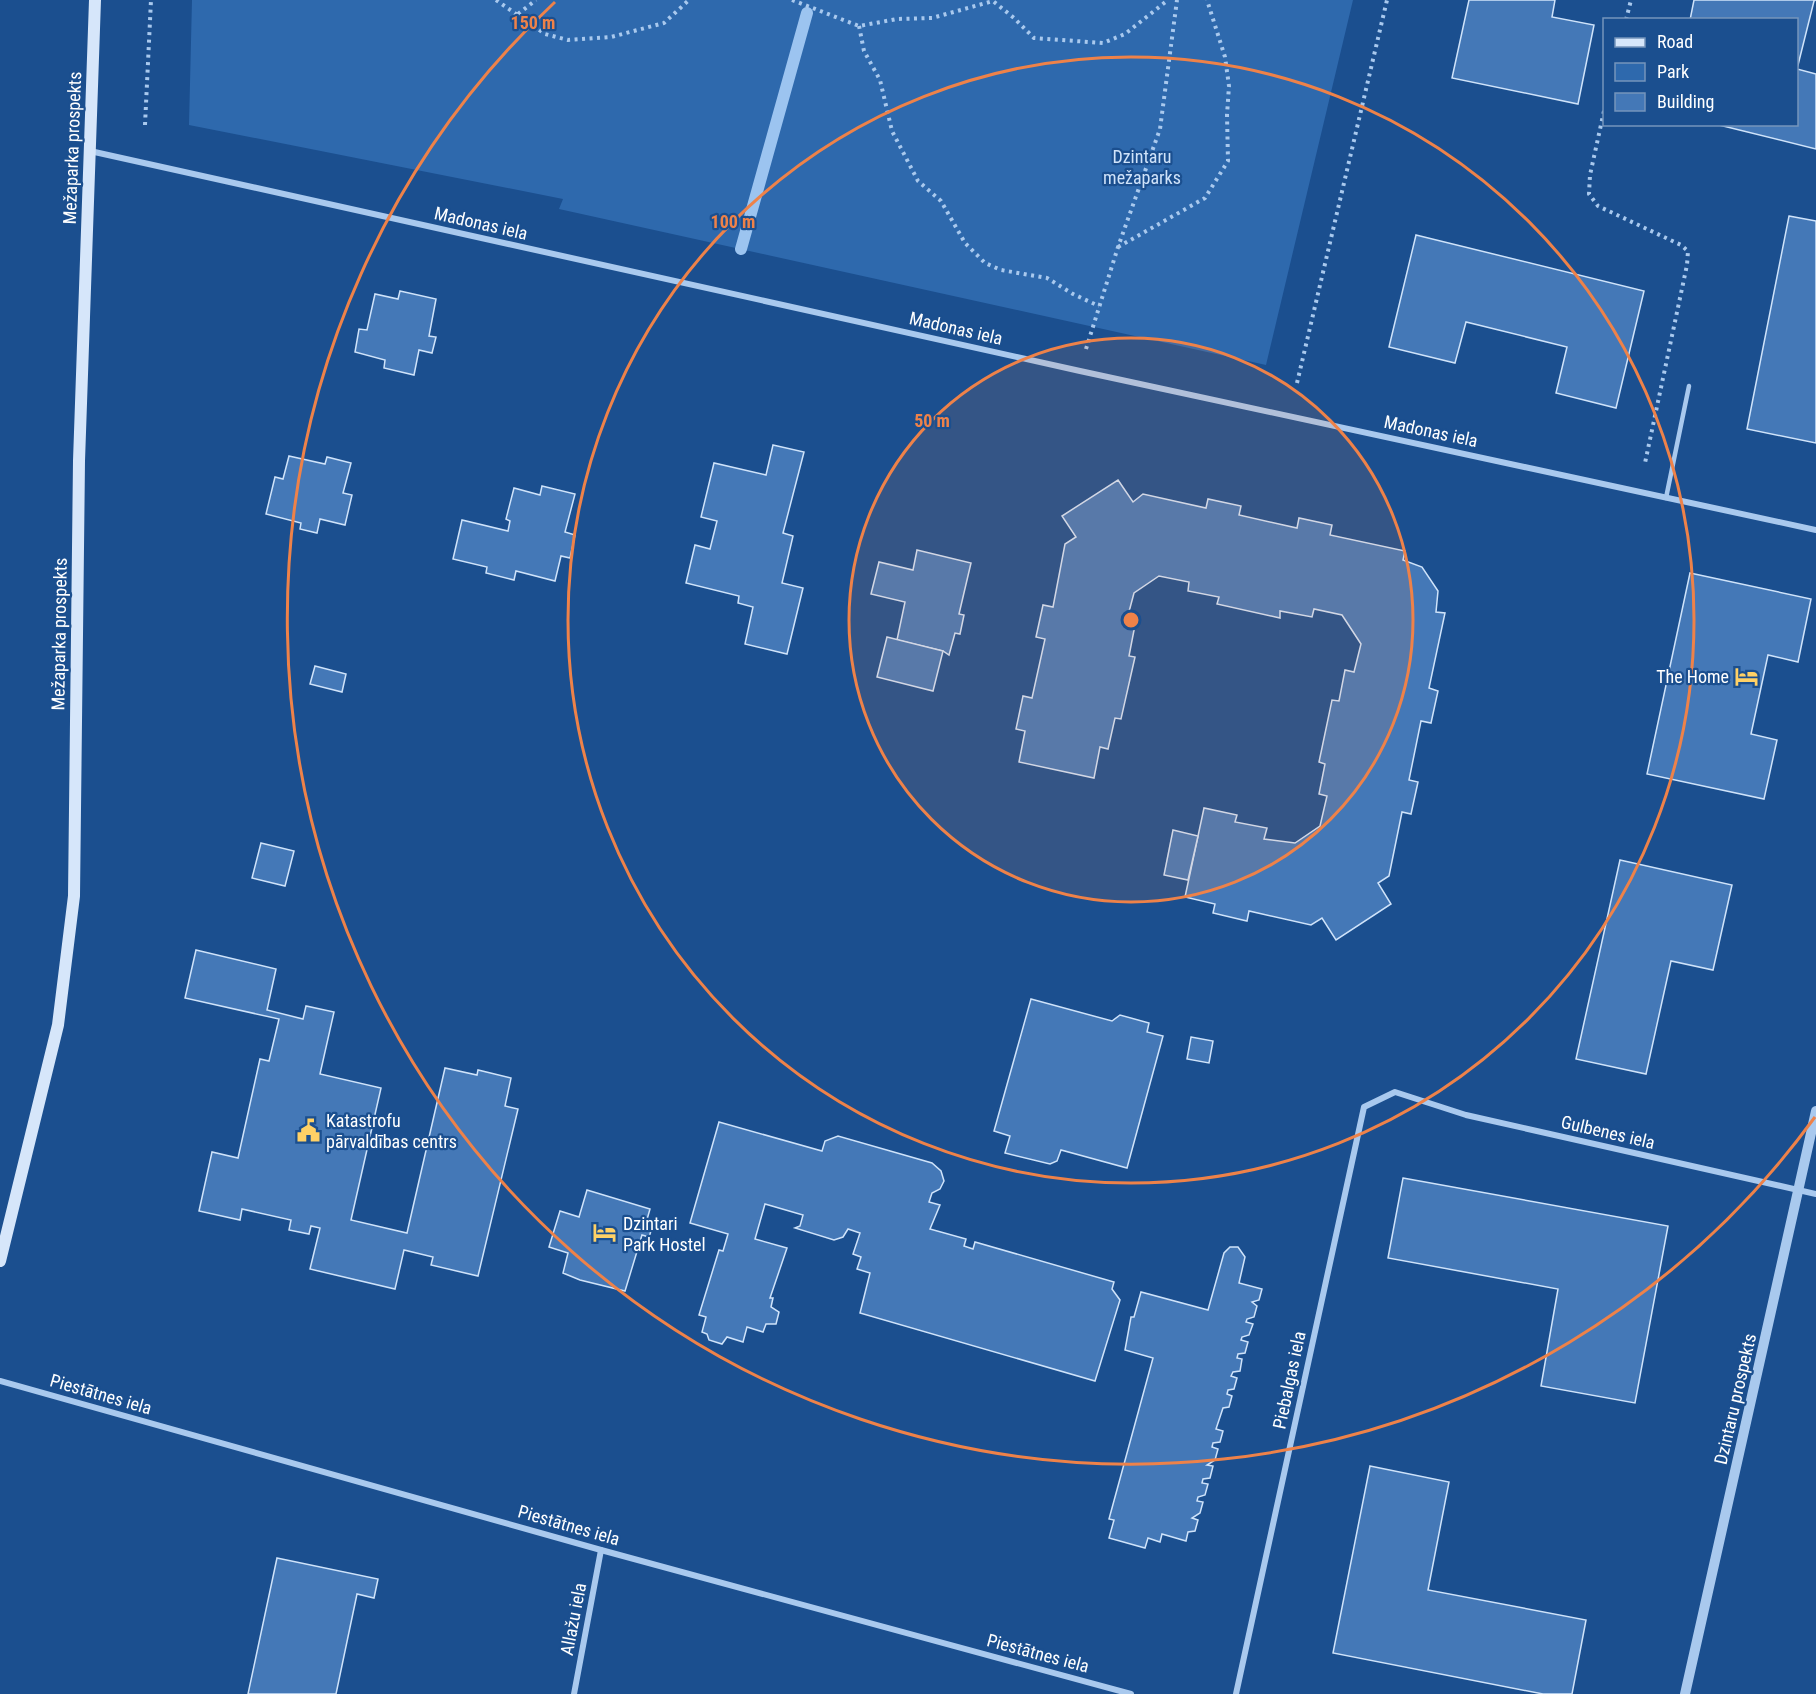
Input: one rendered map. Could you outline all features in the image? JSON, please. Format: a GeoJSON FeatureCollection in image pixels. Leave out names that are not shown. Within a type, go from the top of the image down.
{"type":"FeatureCollection","features":[{"type":"Feature","properties":{"kind":"main road","name":"Mežaparka prospekts"},"geometry":{"type":"LineString","coordinates":[[0,1261],[58,1025],[74,896],[79,461],[94,0]]}},
{"type":"Feature","properties":{"kind":"street","name":"Madonas iela"},"geometry":{"type":"LineString","coordinates":[[90,151],[1080,371],[1816,530]]}},
{"type":"Feature","properties":{"kind":"street","name":"Gulbenes iela"},"geometry":{"type":"LineString","coordinates":[[1395,1092],[1466,1115],[1816,1194]]}},
{"type":"Feature","properties":{"kind":"street","name":"Piebalgas iela"},"geometry":{"type":"LineString","coordinates":[[1236,1694],[1364,1107],[1395,1092]]}},
{"type":"Feature","properties":{"kind":"street","name":"Dzintaru prospekts"},"geometry":{"type":"LineString","coordinates":[[1685,1694],[1816,1111]]}},
{"type":"Feature","properties":{"kind":"street","name":"Piestātnes iela"},"geometry":{"type":"LineString","coordinates":[[0,1381],[601,1550],[1131,1694]]}},
{"type":"Feature","properties":{"kind":"street","name":"Allažu iela"},"geometry":{"type":"LineString","coordinates":[[574,1694],[601,1550]]}},
{"type":"Feature","properties":{"kind":"lane"},"geometry":{"type":"LineString","coordinates":[[1666,498],[1689,386]]}},
{"type":"Feature","properties":{"kind":"path"},"geometry":{"type":"LineString","coordinates":[[145,125],[151,0]]}},
{"type":"Feature","properties":{"kind":"path"},"geometry":{"type":"LineString","coordinates":[[496,0],[545,34],[568,40],[611,37],[664,23],[689,0]]}},
{"type":"Feature","properties":{"kind":"path"},"geometry":{"type":"LineString","coordinates":[[517,14],[536,0]]}},
{"type":"Feature","properties":{"kind":"path"},"geometry":{"type":"LineString","coordinates":[[792,0],[859,26],[897,19],[932,18],[993,1],[1034,38],[1103,44],[1125,34],[1168,0]]}},
{"type":"Feature","properties":{"kind":"path"},"geometry":{"type":"LineString","coordinates":[[1080,371],[1118,248],[1160,129],[1178,0]]}},
{"type":"Feature","properties":{"kind":"path"},"geometry":{"type":"LineString","coordinates":[[1118,248],[1205,198],[1228,161],[1229,87],[1225,57],[1207,0]]}},
{"type":"Feature","properties":{"kind":"path"},"geometry":{"type":"LineString","coordinates":[[1298,383],[1387,0]]}},
{"type":"Feature","properties":{"kind":"path"},"geometry":{"type":"LineString","coordinates":[[1626,18],[1631,0]]}},
{"type":"Feature","properties":{"kind":"path"},"geometry":{"type":"LineString","coordinates":[[859,26],[864,51],[880,80],[892,131],[918,181],[941,201],[965,243],[985,263],[1001,270],[1047,278],[1099,306]]}},
{"type":"Feature","properties":{"kind":"path"},"geometry":{"type":"LineString","coordinates":[[1603,120],[1590,175],[1589,194],[1598,206],[1681,245],[1688,251],[1687,265],[1645,463]]}},
{"type":"Feature","properties":{"kind":"green space","name":"Dzintaru mežaparks"},"geometry":{"type":"Polygon","coordinates":[[[192,0],[1353,0],[1266,365],[559,209],[563,199],[189,125],[192,0]]]}},
{"type":"Feature","properties":{"kind":"building"},"geometry":{"type":"Polygon","coordinates":[[[1469,0],[1555,0],[1552,17],[1594,25],[1578,104],[1452,78],[1469,0]]]}},
{"type":"Feature","properties":{"kind":"building"},"geometry":{"type":"Polygon","coordinates":[[[1694,0],[1816,0],[1798,65],[1798,18],[1690,18],[1694,0]]]}},
{"type":"Feature","properties":{"kind":"building"},"geometry":{"type":"Polygon","coordinates":[[[1798,69],[1816,74],[1816,149],[1723,126],[1798,126],[1798,69]]]}},
{"type":"Feature","properties":{"kind":"building"},"geometry":{"type":"Polygon","coordinates":[[[1789,216],[1816,221],[1816,443],[1747,429],[1789,216]]]}},
{"type":"Feature","properties":{"kind":"building"},"geometry":{"type":"Polygon","coordinates":[[[1416,235],[1644,291],[1616,408],[1556,393],[1567,347],[1466,322],[1455,363],[1389,347],[1416,235]]]}},
{"type":"Feature","properties":{"kind":"building"},"geometry":{"type":"Polygon","coordinates":[[[400,291],[436,299],[429,336],[436,337],[432,353],[419,350],[414,375],[384,368],[385,360],[355,352],[359,329],[367,330],[375,294],[398,299],[400,291]]]}},
{"type":"Feature","properties":{"kind":"building"},"geometry":{"type":"Polygon","coordinates":[[[773,445],[804,452],[783,533],[793,536],[782,583],[803,588],[787,654],[745,644],[753,607],[738,603],[739,596],[686,583],[695,545],[710,549],[717,521],[701,517],[714,463],[766,475],[773,445]]]}},
{"type":"Feature","properties":{"kind":"building"},"geometry":{"type":"Polygon","coordinates":[[[289,456],[325,464],[327,457],[351,463],[343,493],[352,495],[345,525],[320,519],[317,533],[300,529],[301,523],[266,514],[275,477],[283,479],[289,456]]]}},
{"type":"Feature","properties":{"kind":"building"},"geometry":{"type":"Polygon","coordinates":[[[1118,480],[1133,502],[1143,494],[1206,508],[1208,499],[1241,506],[1239,515],[1297,528],[1299,518],[1332,525],[1330,535],[1405,551],[1403,560],[1422,567],[1438,591],[1436,612],[1445,613],[1429,688],[1438,691],[1431,723],[1421,721],[1409,780],[1418,782],[1411,814],[1402,812],[1389,876],[1378,883],[1391,904],[1336,940],[1322,918],[1311,925],[1249,911],[1247,921],[1213,913],[1215,904],[1185,897],[1204,808],[1237,815],[1235,822],[1267,828],[1264,839],[1295,843],[1320,826],[1327,796],[1319,794],[1325,764],[1319,762],[1332,700],[1339,701],[1345,670],[1354,672],[1361,644],[1342,615],[1314,609],[1312,617],[1280,611],[1280,618],[1217,604],[1219,597],[1188,591],[1189,582],[1159,576],[1134,593],[1126,623],[1135,625],[1129,656],[1135,657],[1121,719],[1115,718],[1108,749],[1100,747],[1094,778],[1019,762],[1025,731],[1016,729],[1023,696],[1032,698],[1045,639],[1036,637],[1043,605],[1053,607],[1065,544],[1076,537],[1062,516],[1118,480]]]}},
{"type":"Feature","properties":{"kind":"building"},"geometry":{"type":"Polygon","coordinates":[[[542,486],[575,494],[565,532],[575,535],[570,558],[561,556],[555,581],[516,571],[514,580],[486,573],[487,567],[453,559],[462,520],[508,531],[510,521],[506,519],[514,488],[540,495],[542,486]]]}},
{"type":"Feature","properties":{"kind":"building"},"geometry":{"type":"Polygon","coordinates":[[[917,550],[971,563],[959,614],[964,615],[960,634],[955,633],[949,655],[943,651],[897,640],[905,602],[871,594],[879,562],[913,570],[917,550]]]}},
{"type":"Feature","properties":{"kind":"building"},"geometry":{"type":"Polygon","coordinates":[[[1690,573],[1811,599],[1798,662],[1768,655],[1751,734],[1777,740],[1764,799],[1647,774],[1690,573]]]}},
{"type":"Feature","properties":{"kind":"building"},"geometry":{"type":"Polygon","coordinates":[[[887,637],[943,651],[933,691],[877,677],[887,637]]]}},
{"type":"Feature","properties":{"kind":"building"},"geometry":{"type":"Polygon","coordinates":[[[315,666],[346,674],[342,692],[310,684],[315,666]]]}},
{"type":"Feature","properties":{"kind":"building"},"geometry":{"type":"Polygon","coordinates":[[[1173,830],[1198,836],[1188,880],[1164,875],[1173,830]]]}},
{"type":"Feature","properties":{"kind":"building"},"geometry":{"type":"Polygon","coordinates":[[[261,843],[294,851],[285,886],[252,878],[261,843]]]}},
{"type":"Feature","properties":{"kind":"building"},"geometry":{"type":"Polygon","coordinates":[[[1620,860],[1732,885],[1713,970],[1671,961],[1646,1074],[1576,1059],[1620,860]]]}},
{"type":"Feature","properties":{"kind":"building","name":"Katastrofu pārvaldības centrs"},"geometry":{"type":"Polygon","coordinates":[[[196,950],[276,969],[267,1010],[303,1019],[306,1006],[334,1012],[320,1074],[381,1088],[351,1220],[407,1233],[445,1068],[477,1075],[478,1070],[511,1078],[505,1106],[518,1109],[478,1276],[431,1265],[433,1257],[404,1250],[395,1289],[310,1269],[320,1228],[311,1226],[309,1234],[289,1230],[291,1220],[242,1209],[240,1220],[199,1211],[212,1152],[238,1158],[260,1059],[269,1061],[279,1019],[185,998],[196,950]]]}},
{"type":"Feature","properties":{"kind":"building"},"geometry":{"type":"Polygon","coordinates":[[[1031,999],[1112,1021],[1120,1015],[1149,1023],[1147,1032],[1163,1036],[1127,1168],[1061,1150],[1057,1161],[1050,1164],[1005,1153],[1010,1136],[994,1131],[1031,999]]]}},
{"type":"Feature","properties":{"kind":"building"},"geometry":{"type":"Polygon","coordinates":[[[1191,1037],[1213,1041],[1209,1063],[1187,1059],[1191,1037]]]}},
{"type":"Feature","properties":{"kind":"building"},"geometry":{"type":"Polygon","coordinates":[[[719,1122],[822,1151],[825,1141],[838,1136],[932,1163],[941,1171],[944,1181],[940,1189],[932,1193],[929,1202],[940,1205],[930,1229],[966,1239],[964,1246],[973,1249],[975,1242],[1114,1282],[1112,1289],[1120,1300],[1095,1381],[860,1313],[870,1273],[857,1269],[861,1257],[853,1254],[860,1233],[848,1229],[843,1237],[834,1240],[795,1228],[800,1226],[803,1215],[765,1204],[755,1239],[787,1248],[770,1298],[773,1298],[771,1307],[779,1312],[776,1324],[766,1324],[763,1332],[747,1327],[743,1342],[727,1337],[722,1344],[709,1340],[707,1334],[702,1332],[706,1317],[699,1315],[719,1250],[723,1251],[728,1234],[690,1223],[719,1122]]]}},
{"type":"Feature","properties":{"kind":"building"},"geometry":{"type":"Polygon","coordinates":[[[1403,1178],[1668,1226],[1635,1403],[1541,1386],[1558,1289],[1388,1258],[1403,1178]]]}},
{"type":"Feature","properties":{"kind":"building"},"geometry":{"type":"Polygon","coordinates":[[[587,1190],[650,1209],[646,1223],[653,1225],[649,1237],[642,1235],[625,1291],[580,1280],[563,1273],[568,1253],[549,1247],[560,1211],[579,1217],[587,1190]]]}},
{"type":"Feature","properties":{"kind":"building"},"geometry":{"type":"Polygon","coordinates":[[[1230,1247],[1238,1247],[1245,1257],[1239,1283],[1262,1289],[1259,1300],[1252,1302],[1257,1306],[1254,1317],[1247,1319],[1246,1322],[1253,1324],[1249,1335],[1242,1337],[1241,1340],[1248,1342],[1245,1353],[1238,1354],[1237,1358],[1242,1359],[1240,1371],[1233,1372],[1231,1376],[1237,1378],[1234,1389],[1228,1390],[1227,1394],[1232,1396],[1229,1407],[1223,1408],[1216,1429],[1223,1431],[1220,1442],[1213,1443],[1212,1447],[1218,1449],[1215,1460],[1207,1465],[1213,1466],[1210,1478],[1203,1479],[1202,1483],[1208,1484],[1205,1495],[1198,1497],[1197,1501],[1203,1502],[1200,1513],[1192,1518],[1198,1520],[1195,1531],[1188,1532],[1186,1541],[1162,1534],[1160,1542],[1148,1538],[1145,1548],[1109,1538],[1114,1520],[1109,1519],[1153,1358],[1125,1350],[1131,1317],[1134,1317],[1141,1292],[1208,1310],[1224,1253],[1230,1247]]]}},
{"type":"Feature","properties":{"kind":"building"},"geometry":{"type":"Polygon","coordinates":[[[1370,1466],[1449,1482],[1428,1590],[1586,1620],[1572,1694],[1543,1694],[1333,1653],[1370,1466]]]}},
{"type":"Feature","properties":{"kind":"building"},"geometry":{"type":"Polygon","coordinates":[[[277,1558],[378,1579],[374,1598],[357,1594],[336,1694],[248,1694],[277,1558]]]}},
{"type":"Feature","properties":{"kind":"waterway"},"geometry":{"type":"LineString","coordinates":[[741,249],[807,13]]}},
{"type":"Feature","properties":{"kind":"place","name":"The Home"},"geometry":{"type":"Point","coordinates":[1747,676]}},
{"type":"Feature","properties":{"kind":"place","name":"Katastrofu pārvaldības centrs"},"geometry":{"type":"Point","coordinates":[308,1130]}},
{"type":"Feature","properties":{"kind":"place","name":"Dzintari Park Hostel"},"geometry":{"type":"Point","coordinates":[605,1233]}}]}
